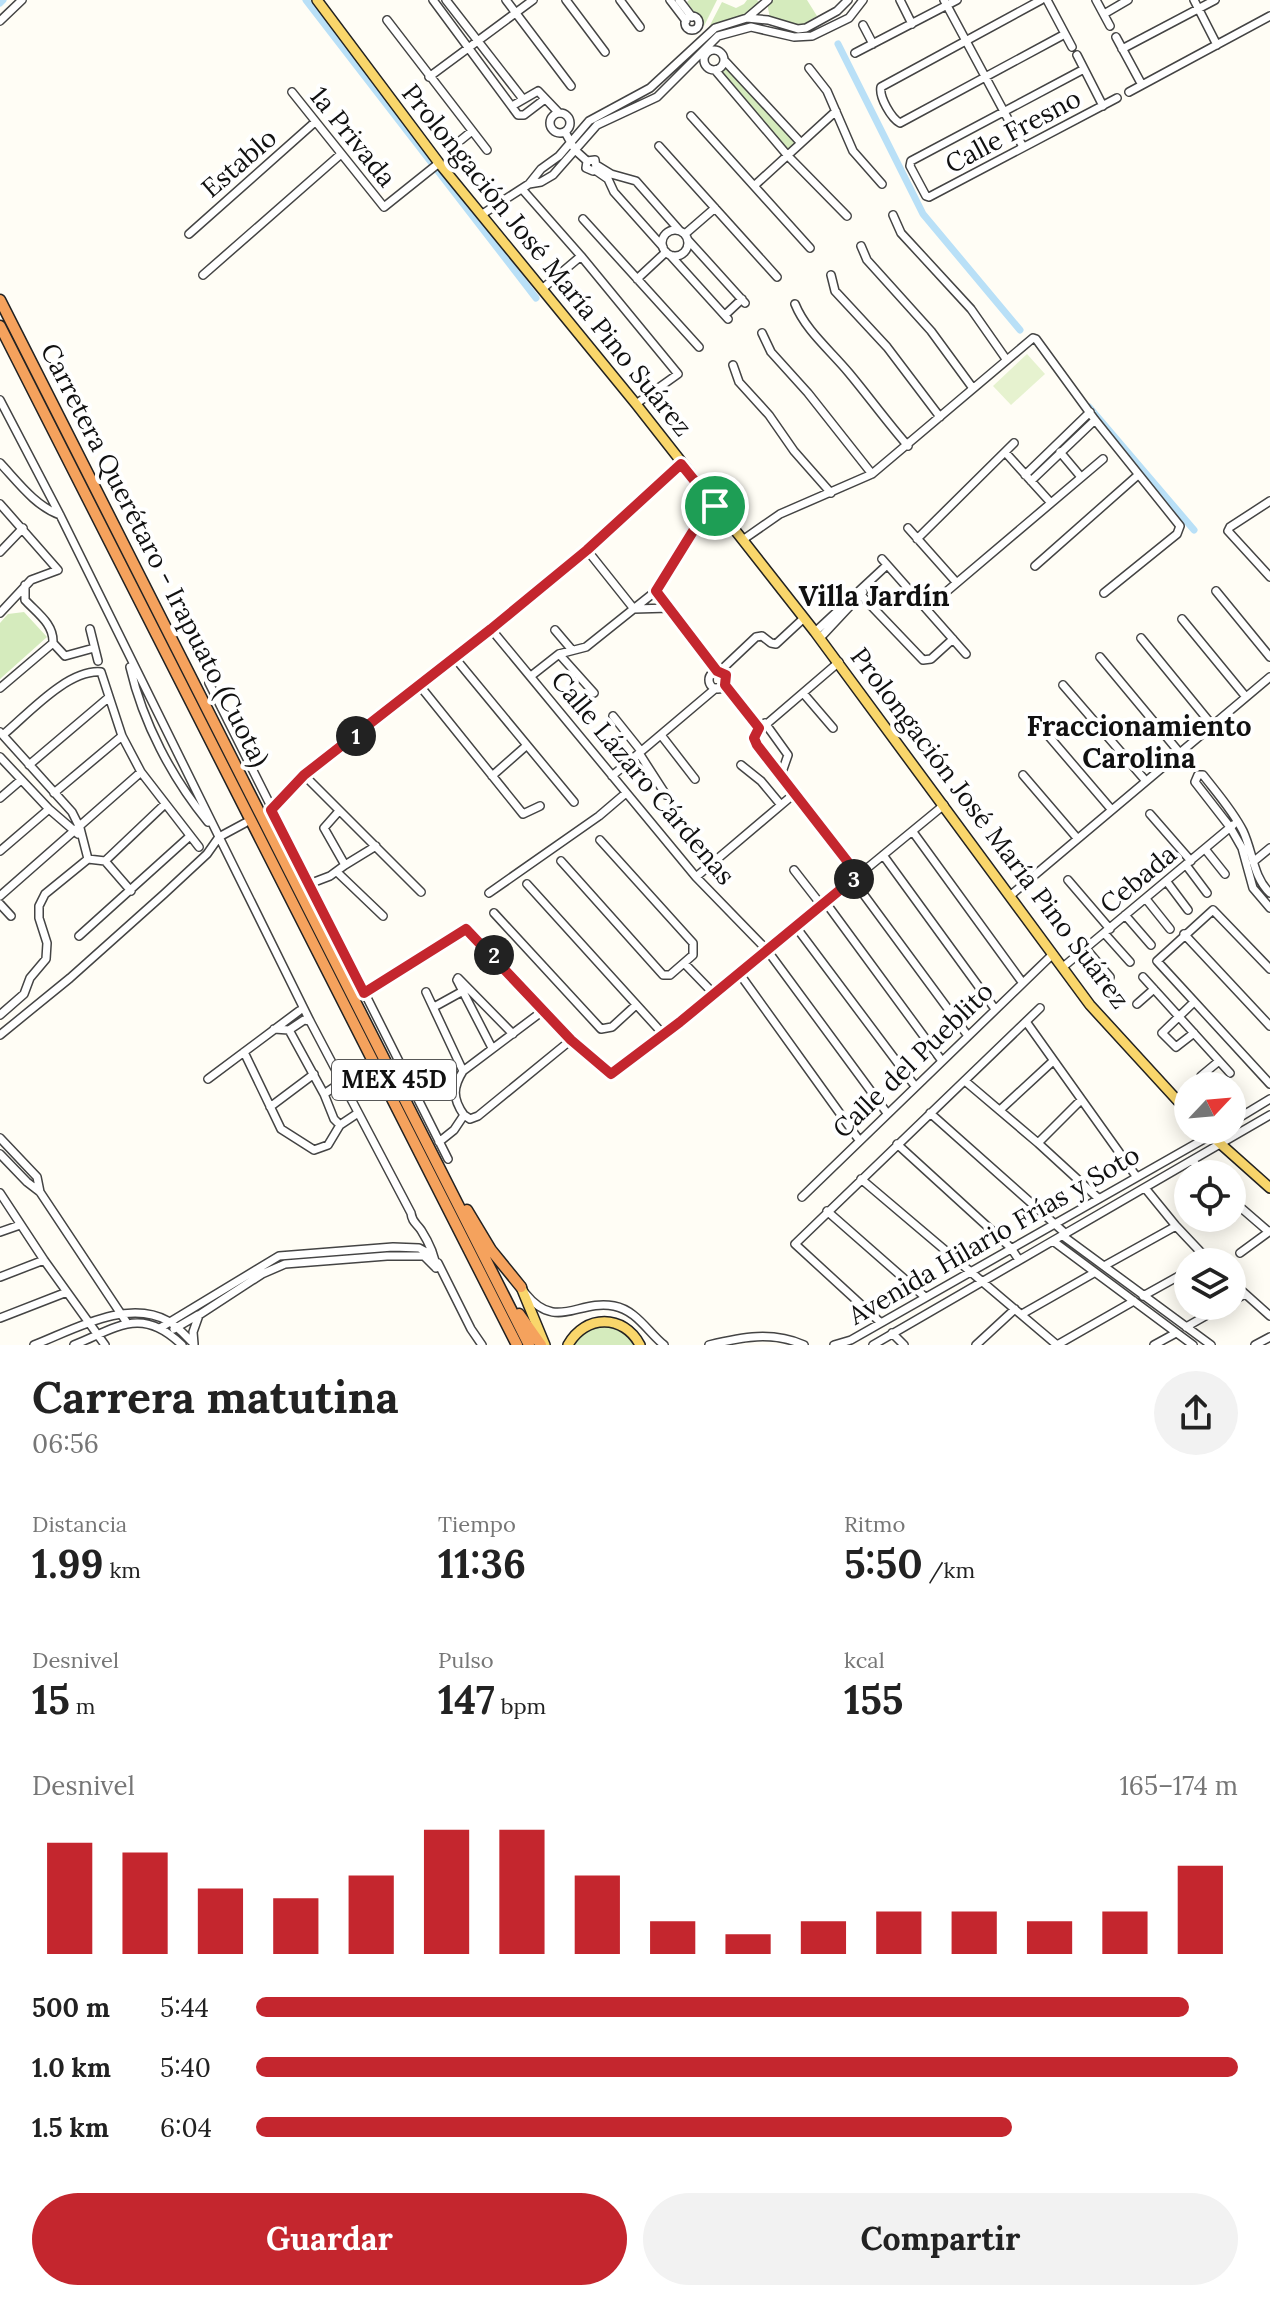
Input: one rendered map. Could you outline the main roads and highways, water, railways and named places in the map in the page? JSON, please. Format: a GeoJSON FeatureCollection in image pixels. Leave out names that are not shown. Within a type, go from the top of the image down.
{"type":"FeatureCollection","features":[{"type":"Feature","properties":{"kind":"highway","name":"Carretera Querétaro - Irapuato (Cuota)"},"geometry":{"type":"LineString","coordinates":[[0,300],[529,1345]]}},
{"type":"Feature","properties":{"kind":"highway","name":"Carretera Querétaro - Irapuato (Cuota)"},"geometry":{"type":"LineString","coordinates":[[0,326],[517,1345]]}},
{"type":"Feature","properties":{"kind":"highway"},"geometry":{"type":"LineString","coordinates":[[429,1151],[491,1250],[521,1287]]}},
{"type":"Feature","properties":{"kind":"highway"},"geometry":{"type":"LineString","coordinates":[[499,1287],[543,1345]]}},
{"type":"Feature","properties":{"kind":"highway"},"geometry":{"type":"LineString","coordinates":[[501,1314],[508,1345]]}},
{"type":"Feature","properties":{"kind":"main road","name":"Prolongación José María Pino Suárez"},"geometry":{"type":"LineString","coordinates":[[317,0],[439,163],[636,404],[839,662],[1090,1005],[1174,1097]]}},
{"type":"Feature","properties":{"kind":"main road"},"geometry":{"type":"LineString","coordinates":[[1219,1144],[1270,1188]]}},
{"type":"Feature","properties":{"kind":"main road"},"geometry":{"type":"LineString","coordinates":[[521,1287],[543,1345]]}},
{"type":"Feature","properties":{"kind":"main road"},"geometry":{"type":"LineString","coordinates":[[568,1345],[580,1329],[603,1321],[627,1329],[640,1345]]}},
{"type":"Feature","properties":{"kind":"waterway"},"geometry":{"type":"LineString","coordinates":[[0,3],[3,0]]}},
{"type":"Feature","properties":{"kind":"waterway"},"geometry":{"type":"LineString","coordinates":[[306,0],[536,298]]}},
{"type":"Feature","properties":{"kind":"waterway"},"geometry":{"type":"LineString","coordinates":[[838,44],[923,214],[1020,330]]}},
{"type":"Feature","properties":{"kind":"waterway"},"geometry":{"type":"LineString","coordinates":[[1089,407],[1194,530]]}},
{"type":"Feature","properties":{"kind":"district","name":"Villa Jardín"},"geometry":{"type":"Point","coordinates":[874,596]}},
{"type":"Feature","properties":{"kind":"district","name":"Fraccionamiento Carolina"},"geometry":{"type":"Point","coordinates":[1139,742]}}]}
